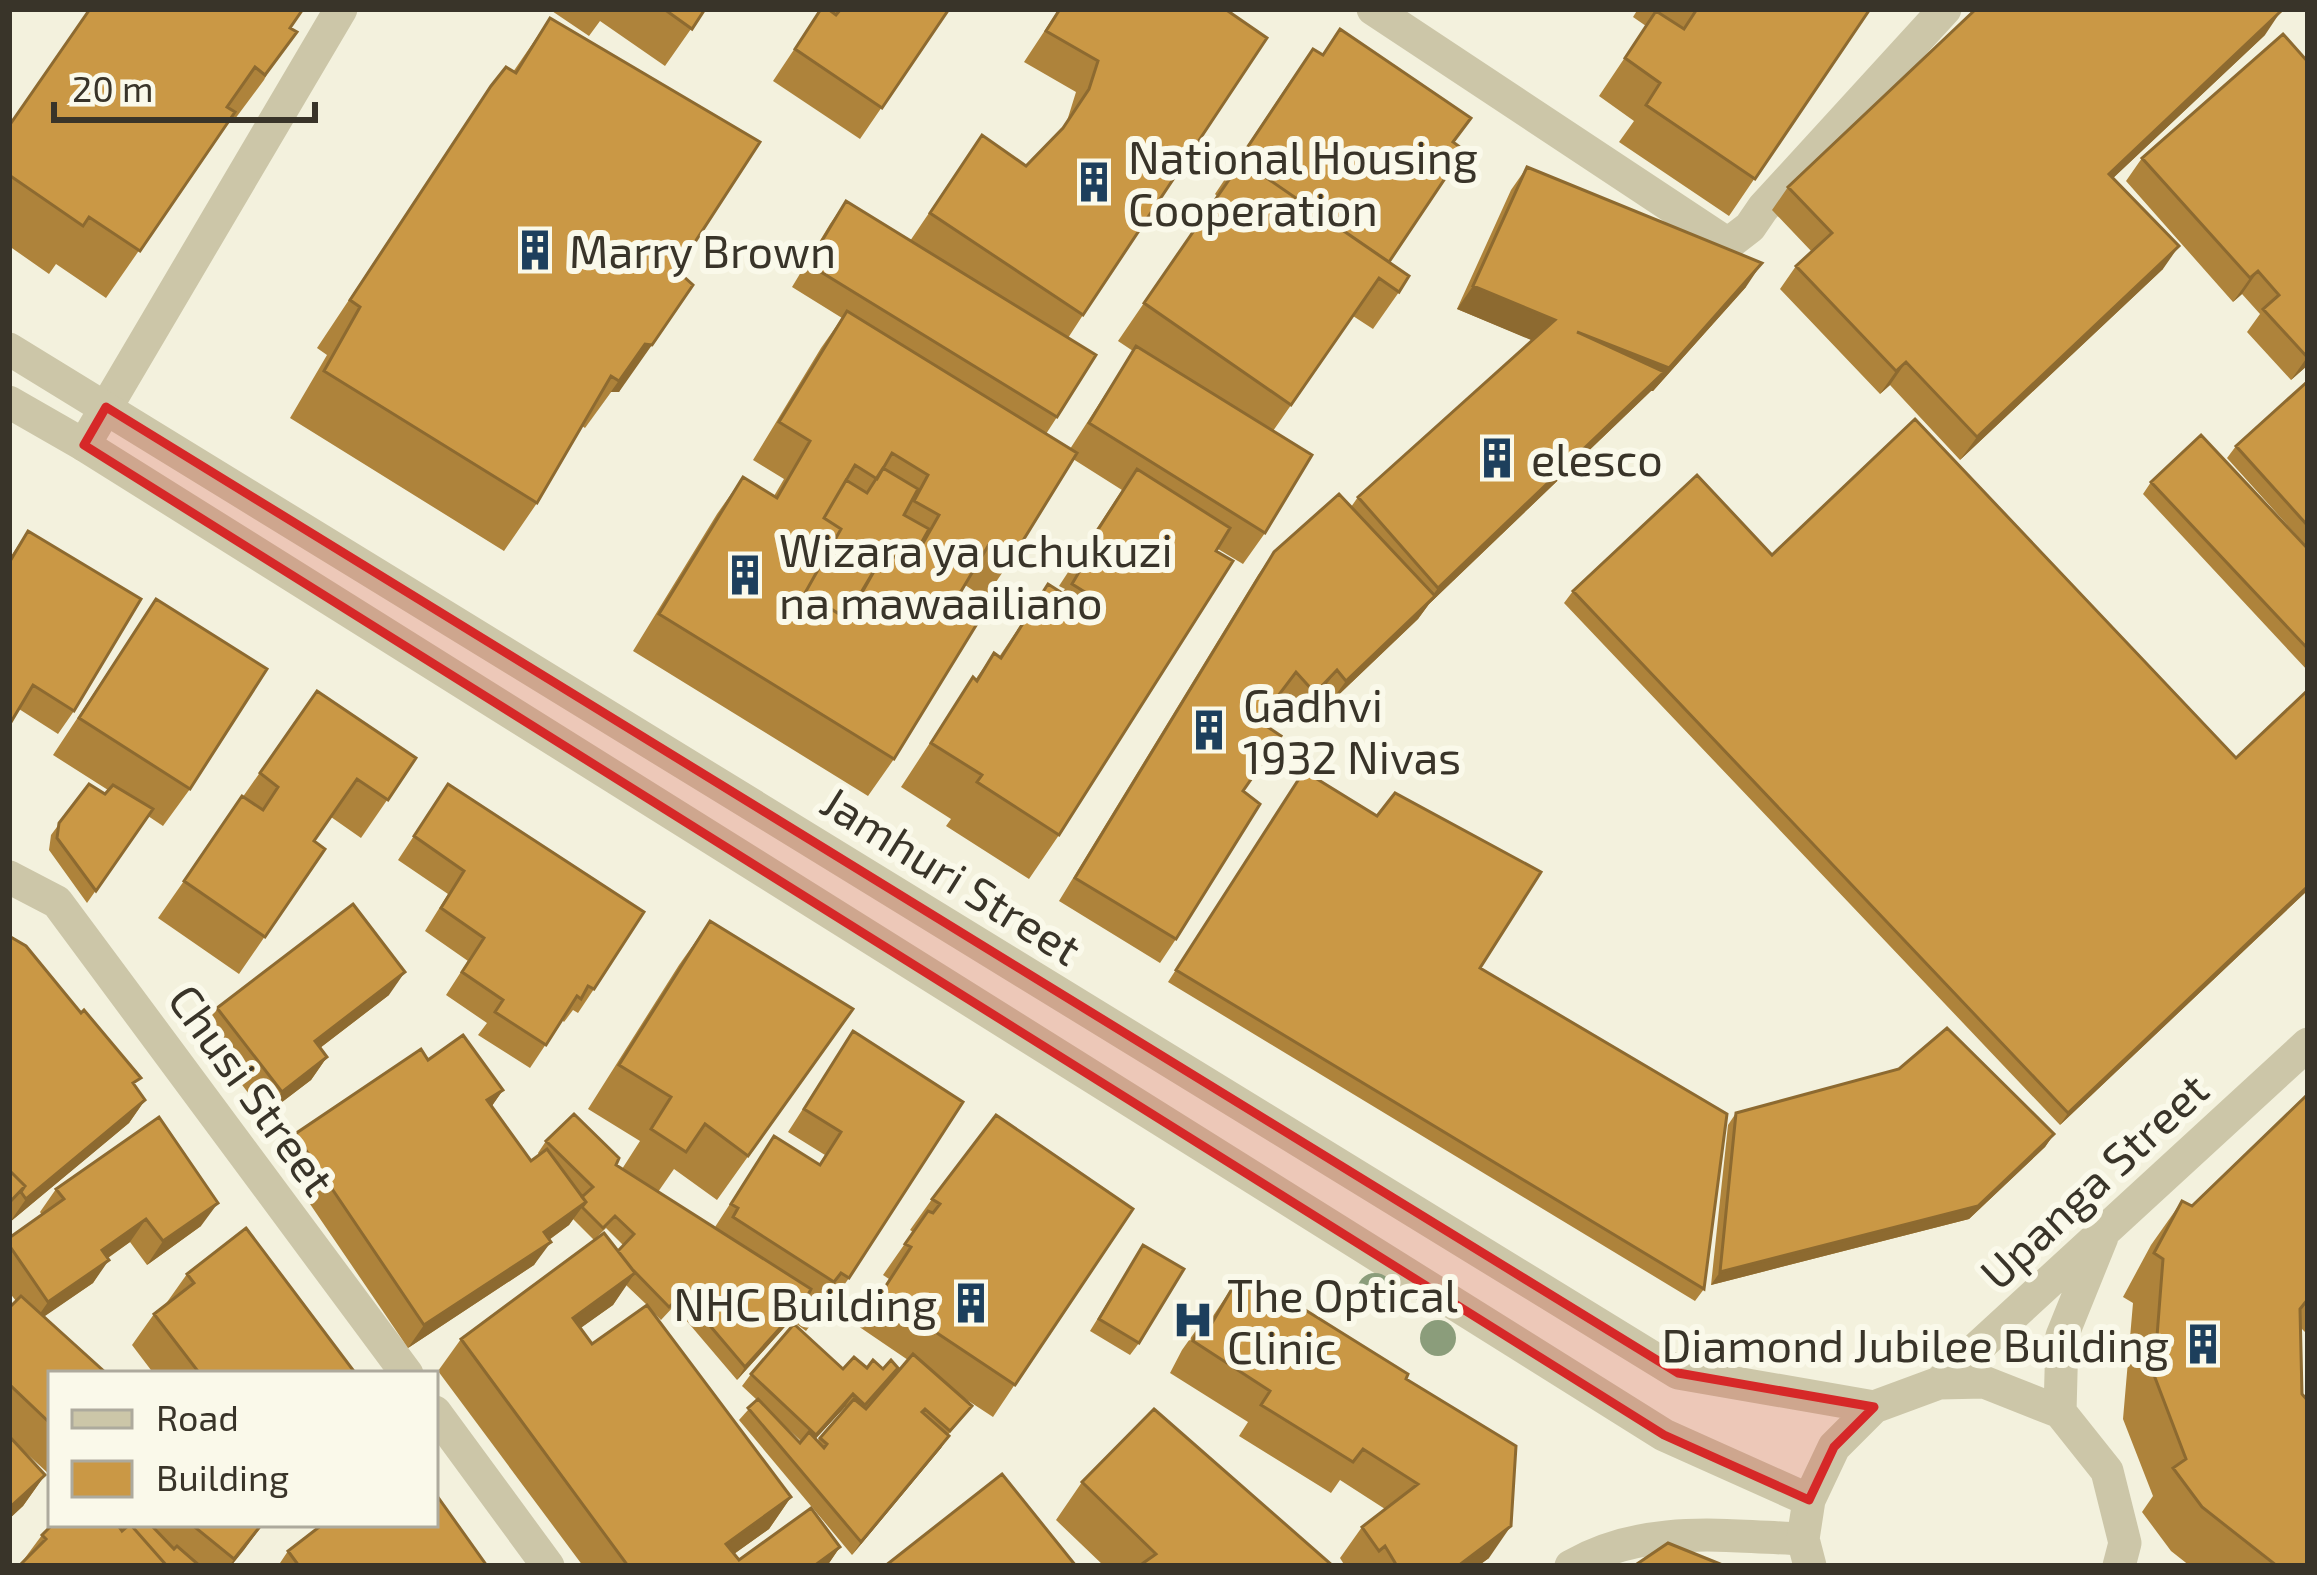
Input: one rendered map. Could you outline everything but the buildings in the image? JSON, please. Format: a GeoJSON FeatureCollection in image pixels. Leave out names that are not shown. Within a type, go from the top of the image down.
{"type":"FeatureCollection","features":[{"type":"Feature","properties":{"kind":"street"},"geometry":{"type":"LineString","coordinates":[[84,445],[341,9]]}},
{"type":"Feature","properties":{"kind":"street"},"geometry":{"type":"LineString","coordinates":[[1373,9],[1728,244],[1750,227],[1945,9]]}},
{"type":"Feature","properties":{"kind":"street","name":"Jamhuri Street"},"geometry":{"type":"LineString","coordinates":[[9,349],[1678,1373],[1874,1407]]}},
{"type":"Feature","properties":{"kind":"street"},"geometry":{"type":"LineString","coordinates":[[9,402],[1664,1435],[1809,1500]]}},
{"type":"Feature","properties":{"kind":"street","name":"Chusi Street"},"geometry":{"type":"LineString","coordinates":[[9,877],[57,902],[405,1371]]}},
{"type":"Feature","properties":{"kind":"street","name":"Upanga Street"},"geometry":{"type":"LineString","coordinates":[[1939,1383],[2308,1044]]}},
{"type":"Feature","properties":{"kind":"street"},"geometry":{"type":"LineString","coordinates":[[2060,1412],[2062,1336],[2105,1229]]}},
{"type":"Feature","properties":{"kind":"street"},"geometry":{"type":"LineString","coordinates":[[1571,1566],[1595,1552],[1678,1533],[1807,1552],[1809,1500],[1834,1447],[1874,1407],[1939,1383],[1984,1382],[2060,1412],[2108,1471],[2125,1543],[2119,1566]]}},
{"type":"Feature","properties":{"kind":"street"},"geometry":{"type":"LineString","coordinates":[[438,1416],[548,1566]]}},
{"type":"Feature","properties":{"kind":"highlighted area"},"geometry":{"type":"Polygon","coordinates":[[[106,407],[1678,1373],[1874,1407],[1834,1447],[1809,1500],[1664,1435],[84,445],[106,407]]]}},
{"type":"Feature","properties":{"kind":"place","name":"National Housing Cooperation"},"geometry":{"type":"Point","coordinates":[1094,182]}},
{"type":"Feature","properties":{"kind":"place","name":"Marry Brown"},"geometry":{"type":"Point","coordinates":[535,250]}},
{"type":"Feature","properties":{"kind":"place","name":"elesco"},"geometry":{"type":"Point","coordinates":[1497,458]}},
{"type":"Feature","properties":{"kind":"place","name":"Wizara ya uchukuzi na mawaailiano"},"geometry":{"type":"Point","coordinates":[745,575]}},
{"type":"Feature","properties":{"kind":"place","name":"Gadhvi 1932 Nivas"},"geometry":{"type":"Point","coordinates":[1209,730]}},
{"type":"Feature","properties":{"kind":"place","name":"NHC Building"},"geometry":{"type":"Point","coordinates":[971,1303]}},
{"type":"Feature","properties":{"kind":"place","name":"The Optical Clinic"},"geometry":{"type":"Point","coordinates":[1193,1320]}},
{"type":"Feature","properties":{"kind":"place","name":"Diamond Jubilee Building"},"geometry":{"type":"Point","coordinates":[2203,1344]}}]}
